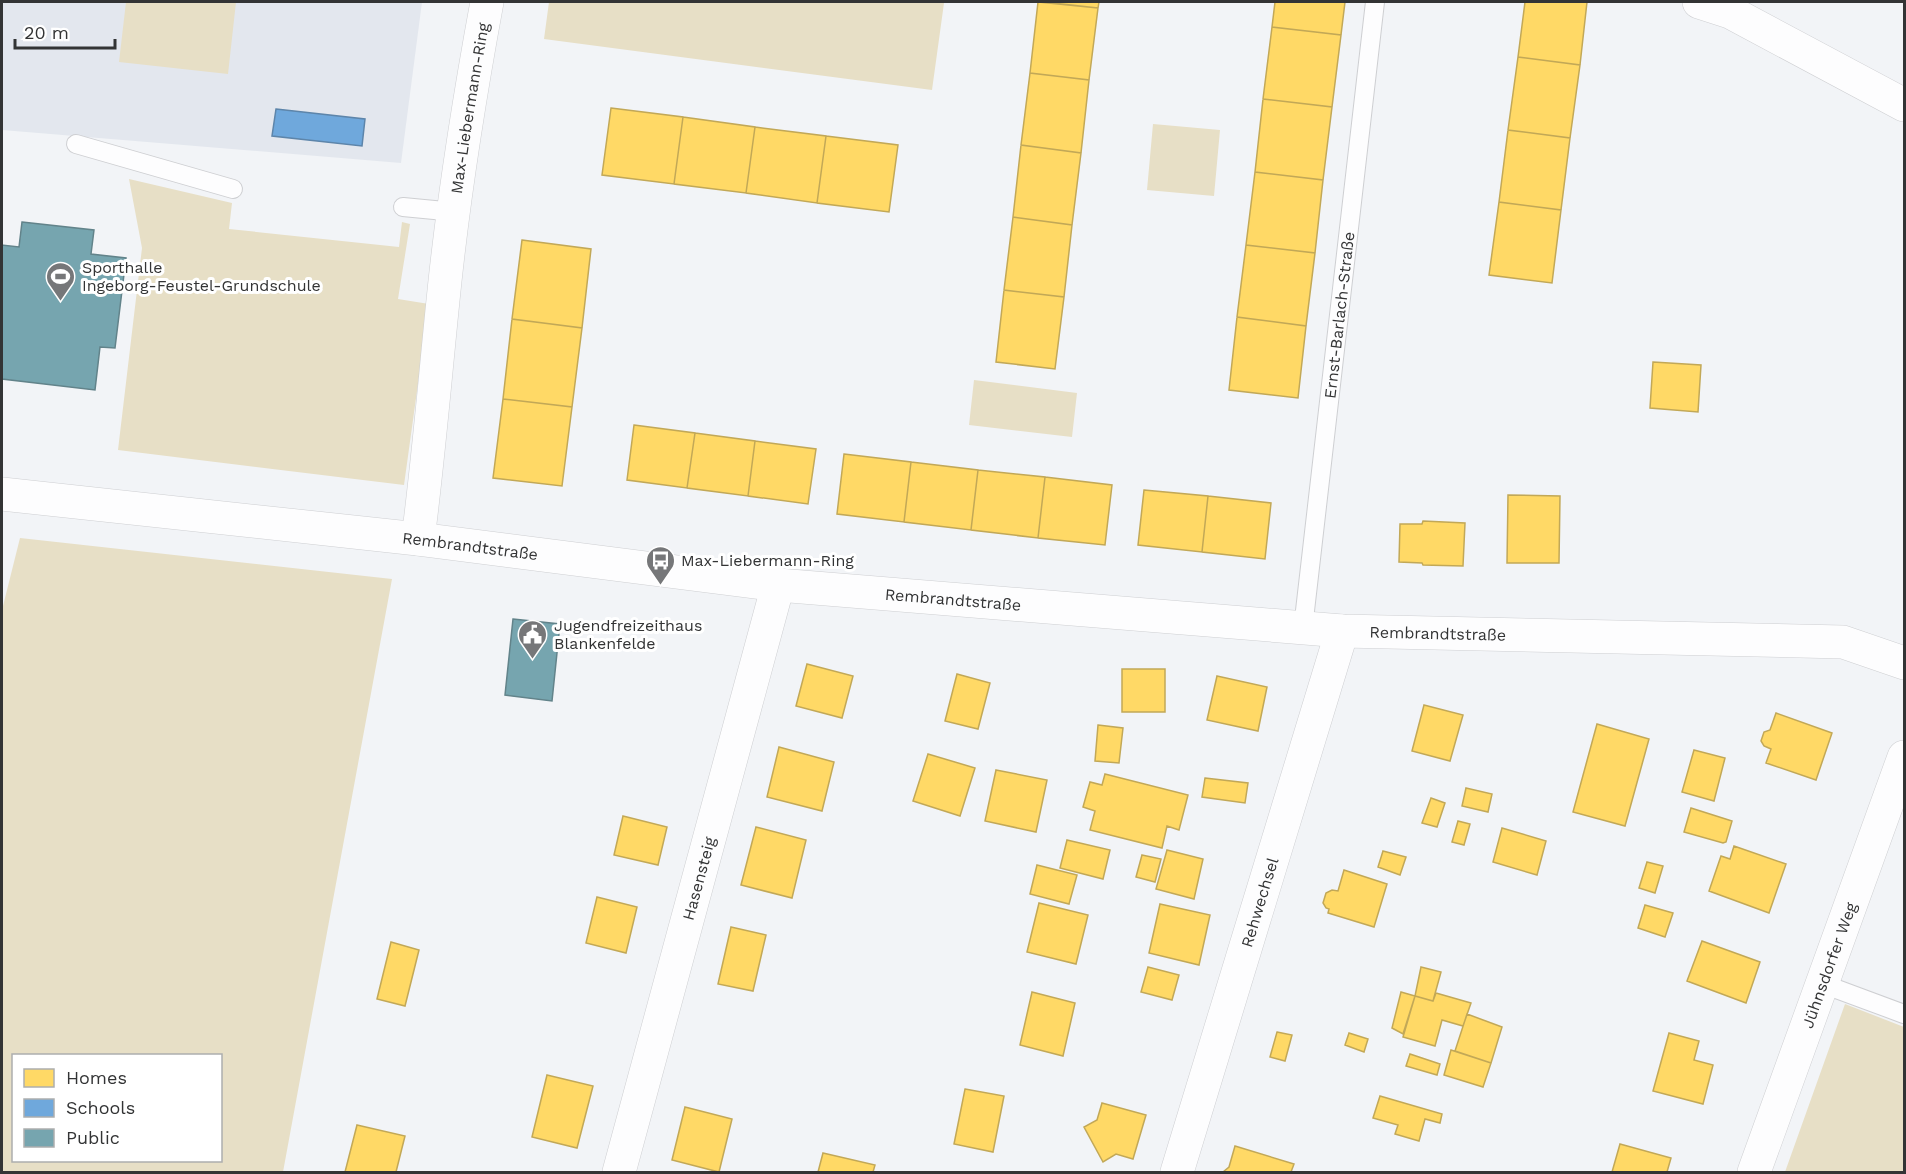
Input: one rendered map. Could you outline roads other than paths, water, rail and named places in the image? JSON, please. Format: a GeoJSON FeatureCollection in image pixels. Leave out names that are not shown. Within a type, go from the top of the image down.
{"type":"FeatureCollection","features":[{"type":"Feature","properties":{"kind":"street","name":"Max-Liebermann-Ring"},"geometry":{"type":"LineString","coordinates":[[418,539],[446,278],[477,57],[487,2]]}},
{"type":"Feature","properties":{"kind":"street"},"geometry":{"type":"LineString","coordinates":[[1699,2],[1730,12],[1905,105]]}},
{"type":"Feature","properties":{"kind":"street","name":"Rembrandtstraße"},"geometry":{"type":"LineString","coordinates":[[2,494],[418,539],[778,585],[1342,632],[1843,642],[1905,663]]}},
{"type":"Feature","properties":{"kind":"street","name":"Hasensteig"},"geometry":{"type":"LineString","coordinates":[[619,1173],[778,585]]}},
{"type":"Feature","properties":{"kind":"street","name":"Rehwechsel"},"geometry":{"type":"LineString","coordinates":[[1177,1173],[1342,632]]}},
{"type":"Feature","properties":{"kind":"street","name":"Jühnsdorfer Weg"},"geometry":{"type":"LineString","coordinates":[[1754,1173],[1905,757]]}},
{"type":"Feature","properties":{"kind":"lane","name":"Ernst-Barlach-Straße"},"geometry":{"type":"LineString","coordinates":[[1303,627],[1375,2]]}},
{"type":"Feature","properties":{"kind":"lane"},"geometry":{"type":"LineString","coordinates":[[76,144],[233,189]]}},
{"type":"Feature","properties":{"kind":"lane"},"geometry":{"type":"LineString","coordinates":[[403,207],[455,212]]}},
{"type":"Feature","properties":{"kind":"lane"},"geometry":{"type":"LineString","coordinates":[[1823,984],[1905,1014]]}},
{"type":"Feature","properties":{"kind":"place","name":"Sporthalle Ingeborg-Feustel-Grundschule"},"geometry":{"type":"Point","coordinates":[61,302]}},
{"type":"Feature","properties":{"kind":"place","name":"Max-Liebermann-Ring"},"geometry":{"type":"Point","coordinates":[660,586]}},
{"type":"Feature","properties":{"kind":"place","name":"Jugendfreizeithaus Blankenfelde"},"geometry":{"type":"Point","coordinates":[533,660]}}]}
